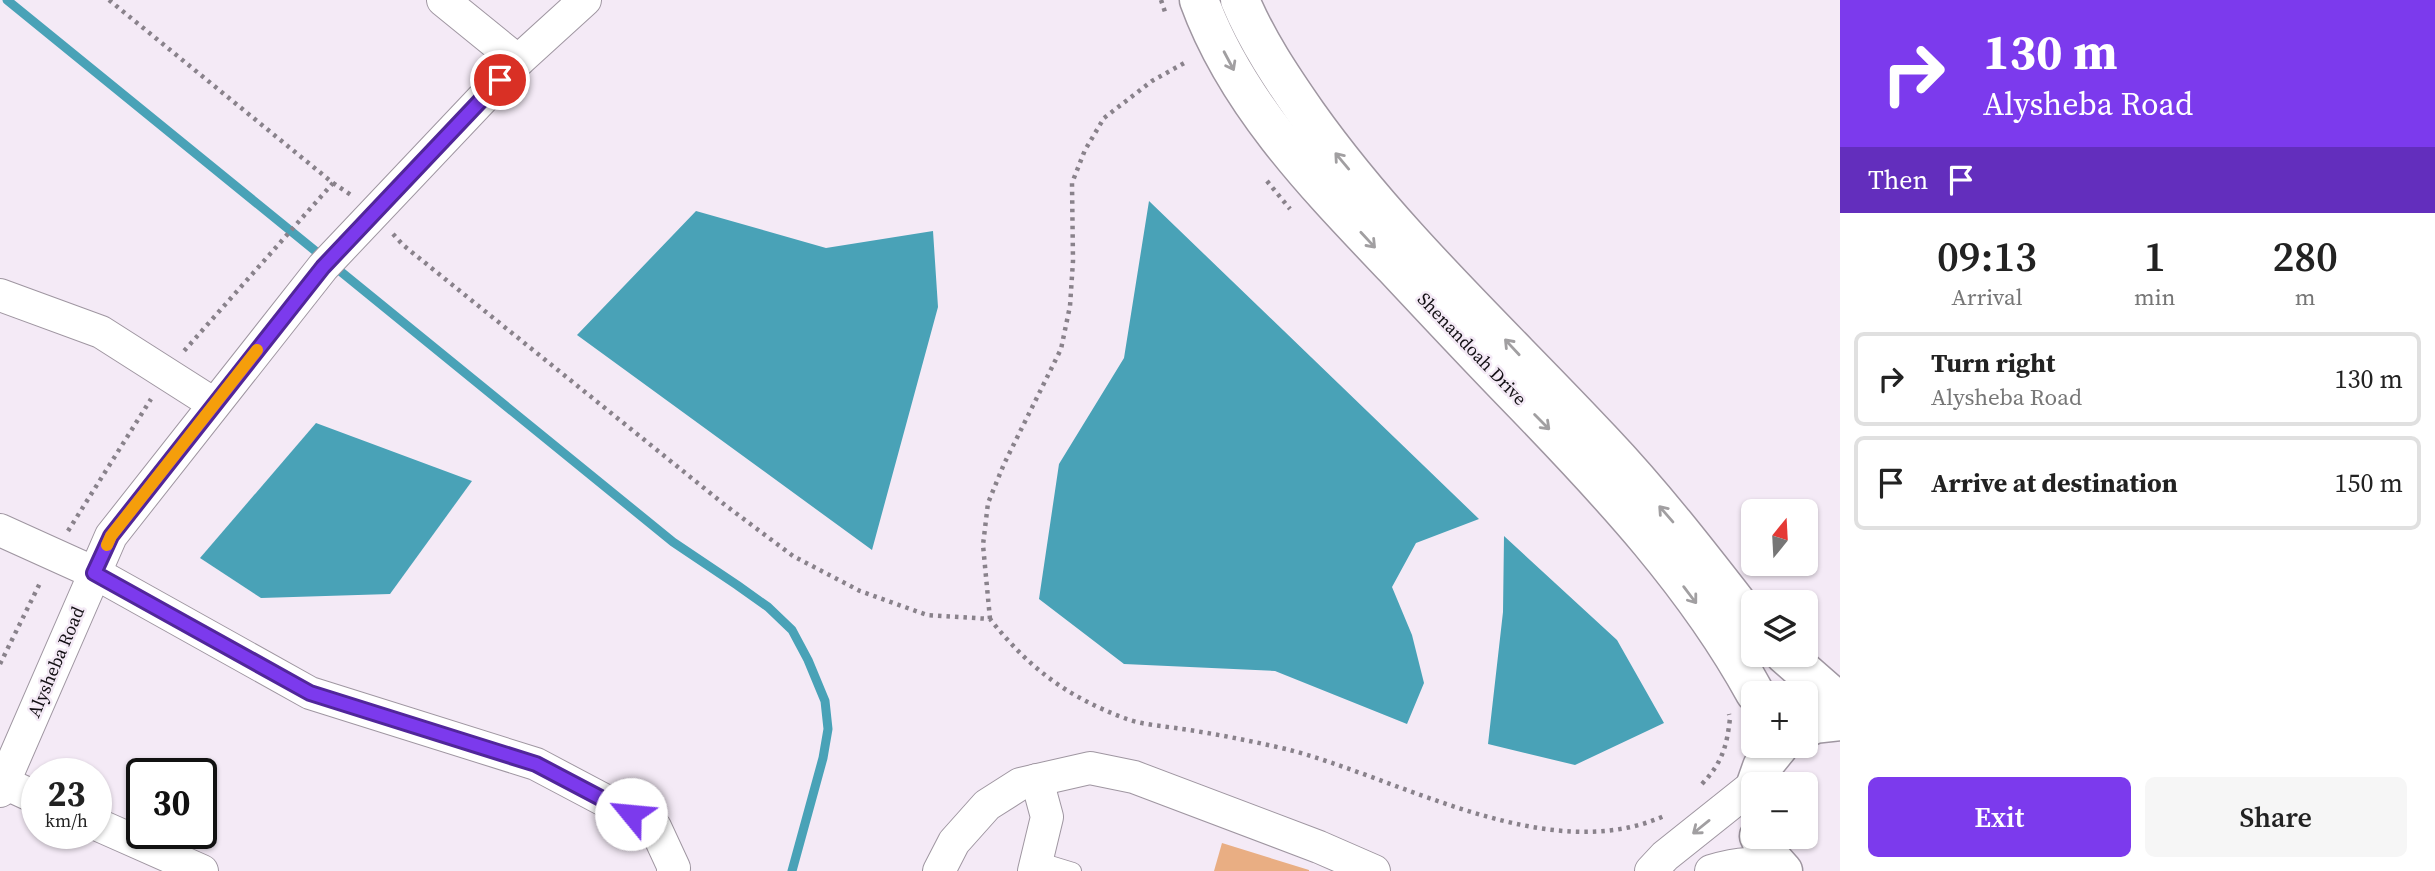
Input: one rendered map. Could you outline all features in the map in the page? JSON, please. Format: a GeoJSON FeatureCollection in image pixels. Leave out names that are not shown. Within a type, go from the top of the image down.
{"type":"FeatureCollection","features":[{"type":"Feature","properties":{"kind":"street"},"geometry":{"type":"LineString","coordinates":[[443,0],[518,61]]}},
{"type":"Feature","properties":{"kind":"street","name":"Alysheba Road"},"geometry":{"type":"LineString","coordinates":[[1,785],[111,536],[323,267],[518,61],[585,0]]}},
{"type":"Feature","properties":{"kind":"street","name":"Shenandoah Drive"},"geometry":{"type":"LineString","coordinates":[[1240,0],[1275,68],[1334,152],[1400,229],[1604,442],[1682,532],[1741,608]]}},
{"type":"Feature","properties":{"kind":"street","name":"Shenandoah Drive"},"geometry":{"type":"LineString","coordinates":[[1184,11],[1311,180],[1582,463],[1642,531],[1732,651],[1741,701]]}},
{"type":"Feature","properties":{"kind":"street"},"geometry":{"type":"LineString","coordinates":[[0,295],[101,332],[214,404]]}},
{"type":"Feature","properties":{"kind":"street"},"geometry":{"type":"LineString","coordinates":[[0,530],[94,573],[310,693],[536,764],[655,827],[673,871]]}},
{"type":"Feature","properties":{"kind":"street"},"geometry":{"type":"LineString","coordinates":[[1799,667],[1840,703]]}},
{"type":"Feature","properties":{"kind":"street"},"geometry":{"type":"LineString","coordinates":[[1818,724],[1840,721]]}},
{"type":"Feature","properties":{"kind":"street"},"geometry":{"type":"LineString","coordinates":[[939,871],[954,842],[987,805],[1020,784],[1090,768],[1134,777],[1319,847],[1373,871]]}},
{"type":"Feature","properties":{"kind":"street"},"geometry":{"type":"LineString","coordinates":[[1036,865],[1047,817],[1037,780]]}},
{"type":"Feature","properties":{"kind":"street"},"geometry":{"type":"LineString","coordinates":[[1,785],[21,792]]}},
{"type":"Feature","properties":{"kind":"street"},"geometry":{"type":"LineString","coordinates":[[1651,871],[1697,811],[1741,788]]}},
{"type":"Feature","properties":{"kind":"street"},"geometry":{"type":"LineString","coordinates":[[112,831],[202,871]]}},
{"type":"Feature","properties":{"kind":"street"},"geometry":{"type":"LineString","coordinates":[[1766,849],[1783,871]]}},
{"type":"Feature","properties":{"kind":"street"},"geometry":{"type":"LineString","coordinates":[[1711,871],[1734,863],[1764,863],[1783,871]]}},
{"type":"Feature","properties":{"kind":"lane"},"geometry":{"type":"LineString","coordinates":[[1036,865],[1073,871]]}},
{"type":"Feature","properties":{"kind":"path"},"geometry":{"type":"LineString","coordinates":[[109,0],[333,183],[375,212],[402,245],[714,497],[793,556],[860,591],[927,615],[990,619]]}},
{"type":"Feature","properties":{"kind":"path"},"geometry":{"type":"LineString","coordinates":[[1161,0],[1184,11]]}},
{"type":"Feature","properties":{"kind":"path"},"geometry":{"type":"LineString","coordinates":[[1182,52],[1194,73]]}},
{"type":"Feature","properties":{"kind":"path"},"geometry":{"type":"LineString","coordinates":[[1186,62],[1152,81],[1104,118],[1085,150],[1072,183],[1073,272],[1070,306],[1060,349],[988,503],[983,545],[990,619],[1014,650],[1048,679],[1127,720],[1240,738],[1297,752],[1440,801],[1532,828],[1569,832],[1607,832],[1648,823],[1673,812],[1697,811],[1712,774],[1727,748],[1730,718],[1741,701]]}},
{"type":"Feature","properties":{"kind":"path"},"geometry":{"type":"LineString","coordinates":[[1259,170],[1274,192],[1292,211]]}},
{"type":"Feature","properties":{"kind":"path"},"geometry":{"type":"LineString","coordinates":[[0,664],[54,554],[108,464],[167,374],[333,183]]}},
{"type":"Feature","properties":{"kind":"water"},"geometry":{"type":"Polygon","coordinates":[[[1149,201],[1479,519],[1416,543],[1392,587],[1412,635],[1424,683],[1407,724],[1275,671],[1124,664],[1039,599],[1059,464],[1124,358],[1149,201]]]}},
{"type":"Feature","properties":{"kind":"water"},"geometry":{"type":"Polygon","coordinates":[[[696,211],[826,248],[933,231],[938,307],[872,550],[577,335],[696,211]]]}},
{"type":"Feature","properties":{"kind":"water"},"geometry":{"type":"Polygon","coordinates":[[[316,423],[472,481],[390,594],[261,598],[200,558],[316,423]]]}},
{"type":"Feature","properties":{"kind":"water"},"geometry":{"type":"Polygon","coordinates":[[[1504,536],[1617,640],[1664,723],[1575,765],[1488,744],[1503,612],[1504,536]]]}},
{"type":"Feature","properties":{"kind":"building"},"geometry":{"type":"Polygon","coordinates":[[[1222,843],[1309,870],[1309,871],[1214,871],[1222,843]]]}},
{"type":"Feature","properties":{"kind":"waterway"},"geometry":{"type":"LineString","coordinates":[[7,0],[673,542],[768,607],[792,630],[825,701],[828,729],[823,758],[792,871]]}},
{"type":"Feature","properties":{"kind":"slow traffic"},"geometry":{"type":"LineString","coordinates":[[107,545],[111,536],[257,350]]}},
{"type":"Feature","properties":{"kind":"route"},"geometry":{"type":"LineString","coordinates":[[500,80],[323,267],[111,536],[94,573],[310,693],[536,764],[631,814]]}}]}
